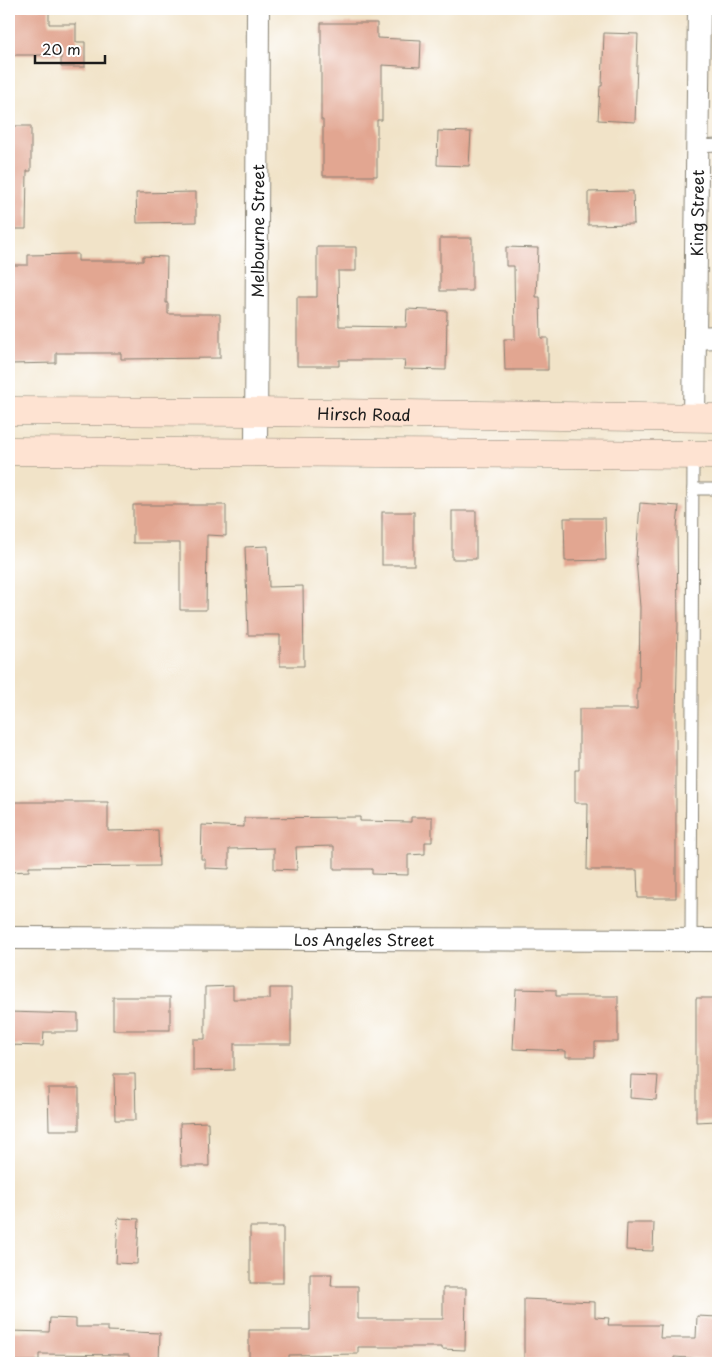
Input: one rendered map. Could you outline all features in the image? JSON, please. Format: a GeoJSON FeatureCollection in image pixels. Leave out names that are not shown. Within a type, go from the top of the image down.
{"type":"FeatureCollection","features":[{"type":"Feature","properties":{"kind":"main road","name":"Hirsch Road"},"geometry":{"type":"LineString","coordinates":[[9,411],[706,418]]}},
{"type":"Feature","properties":{"kind":"main road"},"geometry":{"type":"LineString","coordinates":[[9,450],[706,455]]}},
{"type":"Feature","properties":{"kind":"street","name":"Melbourne Street"},"geometry":{"type":"LineString","coordinates":[[256,452],[258,9]]}},
{"type":"Feature","properties":{"kind":"street","name":"King Street"},"geometry":{"type":"LineString","coordinates":[[699,9],[708,146],[695,338],[706,418]]}},
{"type":"Feature","properties":{"kind":"street"},"geometry":{"type":"LineString","coordinates":[[695,338],[718,337]]}},
{"type":"Feature","properties":{"kind":"street","name":"Los Angeles Street"},"geometry":{"type":"LineString","coordinates":[[9,938],[718,940]]}},
{"type":"Feature","properties":{"kind":"lane"},"geometry":{"type":"LineString","coordinates":[[691,940],[693,489],[706,455]]}},
{"type":"Feature","properties":{"kind":"lane"},"geometry":{"type":"LineString","coordinates":[[693,489],[718,489]]}},
{"type":"Feature","properties":{"kind":"building"},"geometry":{"type":"Polygon","coordinates":[[[9,9],[49,9],[49,24],[76,24],[76,42],[85,42],[85,67],[61,67],[61,55],[9,55],[9,9]]]}},
{"type":"Feature","properties":{"kind":"building"},"geometry":{"type":"Polygon","coordinates":[[[321,23],[377,23],[377,38],[421,40],[420,67],[382,65],[382,120],[377,120],[377,176],[323,176],[321,23]]]}},
{"type":"Feature","properties":{"kind":"building"},"geometry":{"type":"Polygon","coordinates":[[[604,33],[638,34],[635,122],[598,120],[600,86],[602,86],[604,33]]]}},
{"type":"Feature","properties":{"kind":"building"},"geometry":{"type":"Polygon","coordinates":[[[9,126],[31,126],[31,171],[27,171],[26,229],[9,229],[9,126]]]}},
{"type":"Feature","properties":{"kind":"building"},"geometry":{"type":"Polygon","coordinates":[[[438,131],[471,132],[469,166],[437,165],[438,131]]]}},
{"type":"Feature","properties":{"kind":"building"},"geometry":{"type":"Polygon","coordinates":[[[633,191],[634,224],[588,225],[588,192],[633,191]]]}},
{"type":"Feature","properties":{"kind":"building"},"geometry":{"type":"Polygon","coordinates":[[[196,192],[196,222],[137,223],[136,193],[196,192]]]}},
{"type":"Feature","properties":{"kind":"building"},"geometry":{"type":"Polygon","coordinates":[[[440,238],[472,238],[472,291],[440,291],[440,238]]]}},
{"type":"Feature","properties":{"kind":"building"},"geometry":{"type":"Polygon","coordinates":[[[317,247],[356,247],[356,271],[338,271],[339,326],[406,327],[407,309],[447,311],[446,370],[404,369],[405,360],[339,360],[339,366],[297,366],[297,297],[317,297],[317,247]]]}},
{"type":"Feature","properties":{"kind":"building"},"geometry":{"type":"Polygon","coordinates":[[[506,247],[538,248],[536,297],[540,297],[541,338],[548,338],[548,370],[505,370],[504,339],[515,339],[514,266],[506,266],[506,247]]]}},
{"type":"Feature","properties":{"kind":"building"},"geometry":{"type":"Polygon","coordinates":[[[78,254],[78,261],[143,261],[143,256],[167,257],[166,303],[168,303],[168,314],[220,314],[220,358],[121,359],[121,353],[56,353],[56,363],[11,364],[10,265],[28,265],[28,255],[78,254]]]}},
{"type":"Feature","properties":{"kind":"building"},"geometry":{"type":"Polygon","coordinates":[[[640,503],[679,506],[677,527],[676,898],[638,898],[637,870],[587,870],[588,803],[575,803],[575,770],[579,770],[579,709],[637,709],[640,607],[636,560],[640,503]]]}},
{"type":"Feature","properties":{"kind":"building"},"geometry":{"type":"Polygon","coordinates":[[[133,505],[226,505],[226,536],[207,535],[206,610],[180,610],[180,543],[133,543],[133,505]]]}},
{"type":"Feature","properties":{"kind":"building"},"geometry":{"type":"Polygon","coordinates":[[[452,511],[476,511],[476,559],[452,559],[452,511]]]}},
{"type":"Feature","properties":{"kind":"building"},"geometry":{"type":"Polygon","coordinates":[[[382,512],[414,512],[414,565],[382,565],[382,512]]]}},
{"type":"Feature","properties":{"kind":"building"},"geometry":{"type":"Polygon","coordinates":[[[564,518],[605,518],[606,560],[565,561],[564,518]]]}},
{"type":"Feature","properties":{"kind":"building"},"geometry":{"type":"Polygon","coordinates":[[[268,546],[269,587],[303,586],[304,666],[280,666],[280,635],[248,635],[245,547],[268,546]]]}},
{"type":"Feature","properties":{"kind":"building"},"geometry":{"type":"Polygon","coordinates":[[[9,802],[108,802],[108,831],[158,830],[159,866],[29,867],[29,871],[9,872],[9,802]]]}},
{"type":"Feature","properties":{"kind":"building"},"geometry":{"type":"Polygon","coordinates":[[[360,817],[360,821],[411,822],[411,817],[432,817],[432,842],[425,842],[425,854],[408,855],[408,875],[372,874],[372,869],[334,869],[334,846],[296,847],[297,870],[274,869],[274,848],[229,849],[229,869],[205,868],[205,859],[201,859],[202,825],[244,827],[244,818],[360,817]]]}},
{"type":"Feature","properties":{"kind":"building"},"geometry":{"type":"Polygon","coordinates":[[[233,986],[233,999],[270,999],[270,988],[291,988],[291,1044],[234,1044],[234,1070],[193,1071],[193,1039],[205,1039],[205,987],[233,986]]]}},
{"type":"Feature","properties":{"kind":"building"},"geometry":{"type":"Polygon","coordinates":[[[516,989],[556,990],[556,996],[618,996],[618,1042],[595,1042],[595,1057],[566,1057],[566,1051],[513,1049],[516,989]]]}},
{"type":"Feature","properties":{"kind":"building"},"geometry":{"type":"Polygon","coordinates":[[[113,997],[170,997],[170,1030],[113,1030],[113,997]]]}},
{"type":"Feature","properties":{"kind":"building"},"geometry":{"type":"Polygon","coordinates":[[[696,998],[718,998],[718,1121],[696,1122],[696,998]]]}},
{"type":"Feature","properties":{"kind":"building"},"geometry":{"type":"Polygon","coordinates":[[[9,1012],[78,1014],[78,1032],[44,1032],[43,1046],[9,1045],[9,1012]]]}},
{"type":"Feature","properties":{"kind":"building"},"geometry":{"type":"Polygon","coordinates":[[[114,1074],[135,1074],[136,1120],[115,1120],[114,1074]]]}},
{"type":"Feature","properties":{"kind":"building"},"geometry":{"type":"Polygon","coordinates":[[[631,1075],[658,1076],[656,1100],[630,1098],[631,1075]]]}},
{"type":"Feature","properties":{"kind":"building"},"geometry":{"type":"Polygon","coordinates":[[[48,1088],[79,1088],[79,1130],[49,1130],[48,1088]]]}},
{"type":"Feature","properties":{"kind":"building"},"geometry":{"type":"Polygon","coordinates":[[[208,1122],[209,1166],[181,1166],[180,1123],[208,1122]]]}},
{"type":"Feature","properties":{"kind":"building"},"geometry":{"type":"Polygon","coordinates":[[[118,1218],[139,1219],[137,1264],[116,1263],[118,1218]]]}},
{"type":"Feature","properties":{"kind":"building"},"geometry":{"type":"Polygon","coordinates":[[[627,1223],[654,1223],[653,1251],[626,1250],[627,1223]]]}},
{"type":"Feature","properties":{"kind":"building"},"geometry":{"type":"Polygon","coordinates":[[[250,1227],[283,1227],[283,1283],[250,1283],[250,1227]]]}},
{"type":"Feature","properties":{"kind":"building"},"geometry":{"type":"Polygon","coordinates":[[[310,1274],[332,1274],[331,1286],[358,1286],[358,1319],[443,1319],[443,1288],[466,1288],[465,1350],[442,1349],[442,1347],[358,1347],[358,1354],[289,1355],[289,1360],[249,1361],[249,1330],[310,1330],[310,1274]]]}},
{"type":"Feature","properties":{"kind":"building"},"geometry":{"type":"Polygon","coordinates":[[[524,1299],[595,1302],[595,1317],[609,1318],[608,1325],[661,1325],[660,1338],[696,1338],[697,1316],[718,1317],[718,1360],[674,1357],[674,1362],[574,1363],[574,1359],[524,1359],[524,1299]]]}},
{"type":"Feature","properties":{"kind":"building"},"geometry":{"type":"Polygon","coordinates":[[[50,1318],[76,1319],[76,1327],[108,1327],[108,1331],[160,1333],[159,1362],[129,1361],[129,1355],[39,1354],[39,1361],[9,1361],[9,1331],[49,1332],[50,1318]]]}}]}
